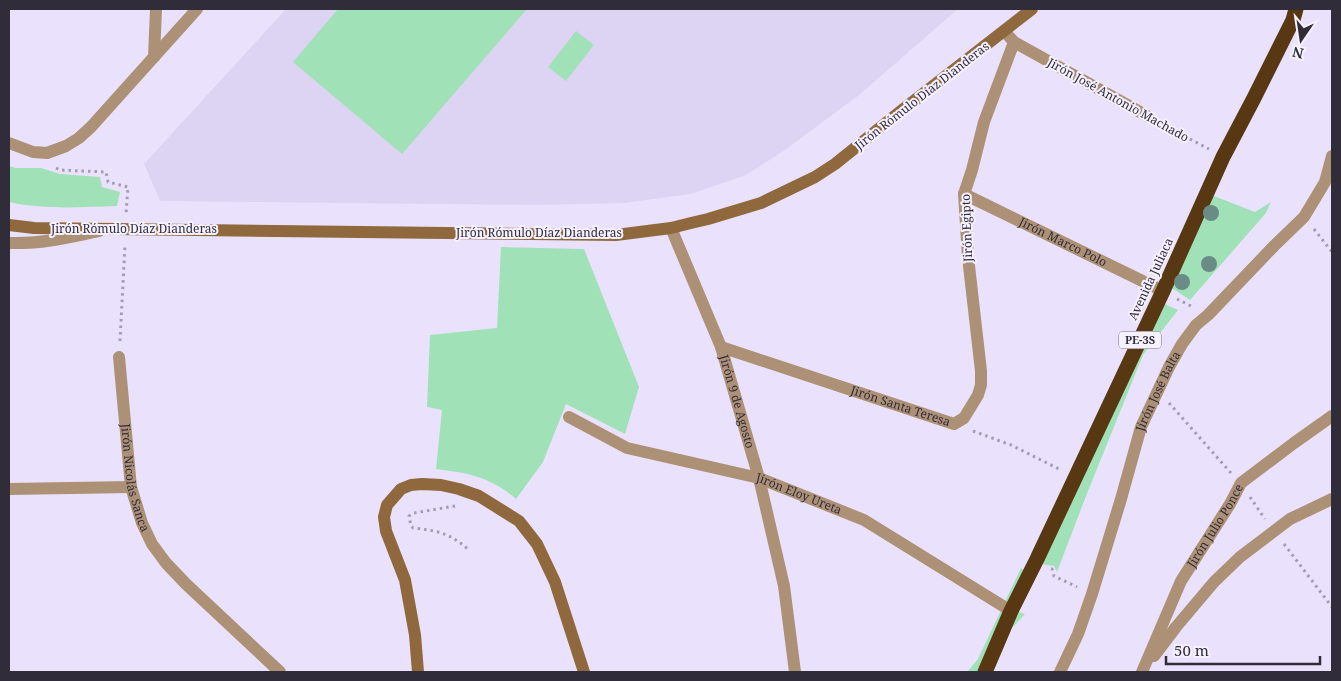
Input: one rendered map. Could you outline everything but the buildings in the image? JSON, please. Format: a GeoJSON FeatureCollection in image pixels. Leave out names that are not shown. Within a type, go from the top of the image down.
{"type":"FeatureCollection","features":[{"type":"Feature","properties":{"kind":"highway","name":"Avenida Juliaca"},"geometry":{"type":"LineString","coordinates":[[985,672],[1011,612],[1163,291],[1222,157],[1293,20],[1296,9]]}},
{"type":"Feature","properties":{"kind":"main road","name":"Jirón Rómulo Díaz Dianderas"},"geometry":{"type":"LineString","coordinates":[[9,225],[34,228],[616,235],[671,228],[761,203],[814,177],[835,164],[1032,9]]}},
{"type":"Feature","properties":{"kind":"main road"},"geometry":{"type":"LineString","coordinates":[[418,672],[405,580],[386,531],[384,517],[386,505],[401,489],[411,484],[441,485],[459,489],[479,496],[519,521],[538,544],[555,582],[584,672]]}},
{"type":"Feature","properties":{"kind":"street"},"geometry":{"type":"LineString","coordinates":[[154,57],[156,9]]}},
{"type":"Feature","properties":{"kind":"street"},"geometry":{"type":"LineString","coordinates":[[9,143],[33,152],[47,153],[66,146],[79,138],[197,9]]}},
{"type":"Feature","properties":{"kind":"street"},"geometry":{"type":"LineString","coordinates":[[1004,31],[1014,42]]}},
{"type":"Feature","properties":{"kind":"street","name":"Jirón José Antonio Machado"},"geometry":{"type":"LineString","coordinates":[[1014,42],[1149,117]]}},
{"type":"Feature","properties":{"kind":"street","name":"Jirón Egipto"},"geometry":{"type":"LineString","coordinates":[[954,424],[964,418],[969,411],[981,385],[980,350],[968,257],[964,194],[984,122],[1014,42]]}},
{"type":"Feature","properties":{"kind":"street","name":"Jirón José Balta"},"geometry":{"type":"LineString","coordinates":[[1060,672],[1078,634],[1092,594],[1141,427],[1169,367],[1182,344],[1196,325],[1304,217],[1325,182],[1332,156]]}},
{"type":"Feature","properties":{"kind":"street","name":"Jirón Marco Polo"},"geometry":{"type":"LineString","coordinates":[[964,194],[1163,291]]}},
{"type":"Feature","properties":{"kind":"street"},"geometry":{"type":"LineString","coordinates":[[9,243],[34,243],[119,228]]}},
{"type":"Feature","properties":{"kind":"street","name":"Jirón 9 de Agosto"},"geometry":{"type":"LineString","coordinates":[[671,228],[721,347],[759,478],[784,586],[795,672]]}},
{"type":"Feature","properties":{"kind":"street","name":"Jirón Santa Teresa"},"geometry":{"type":"LineString","coordinates":[[721,347],[954,424]]}},
{"type":"Feature","properties":{"kind":"street","name":"Jirón Nicolás Sanca"},"geometry":{"type":"LineString","coordinates":[[119,357],[130,487],[142,524],[152,544],[166,563],[186,584],[280,672]]}},
{"type":"Feature","properties":{"kind":"street","name":"Jirón Julio Ponce"},"geometry":{"type":"LineString","coordinates":[[1142,672],[1181,580],[1230,504],[1241,483],[1332,416]]}},
{"type":"Feature","properties":{"kind":"street","name":"Jirón Eloy Ureta"},"geometry":{"type":"LineString","coordinates":[[569,417],[627,448],[759,478],[864,520],[1011,612]]}},
{"type":"Feature","properties":{"kind":"street"},"geometry":{"type":"LineString","coordinates":[[9,489],[130,487]]}},
{"type":"Feature","properties":{"kind":"street"},"geometry":{"type":"LineString","coordinates":[[1142,672],[1202,594],[1240,557],[1290,519],[1332,499]]}},
{"type":"Feature","properties":{"kind":"path","name":"Jirón José Antonio Machado"},"geometry":{"type":"LineString","coordinates":[[1149,117],[1222,157]]}},
{"type":"Feature","properties":{"kind":"path"},"geometry":{"type":"LineString","coordinates":[[47,153],[44,164],[60,170],[106,172],[108,182],[128,187],[127,208]]}},
{"type":"Feature","properties":{"kind":"path"},"geometry":{"type":"LineString","coordinates":[[1304,217],[1332,252]]}},
{"type":"Feature","properties":{"kind":"path"},"geometry":{"type":"LineString","coordinates":[[119,228],[119,357]]}},
{"type":"Feature","properties":{"kind":"path"},"geometry":{"type":"LineString","coordinates":[[1163,291],[1208,315]]}},
{"type":"Feature","properties":{"kind":"path","name":"Jirón Santa Teresa"},"geometry":{"type":"LineString","coordinates":[[954,424],[1011,444],[1075,478]]}},
{"type":"Feature","properties":{"kind":"path"},"geometry":{"type":"LineString","coordinates":[[439,509],[411,514],[409,516],[411,526],[413,528],[438,531],[450,536],[470,551]]}},
{"type":"Feature","properties":{"kind":"path"},"geometry":{"type":"LineString","coordinates":[[1044,567],[1052,569],[1054,576],[1092,594]]}},
{"type":"Feature","properties":{"kind":"shaded area"},"geometry":{"type":"Polygon","coordinates":[[[286,9],[958,9],[859,95],[785,150],[746,175],[691,194],[624,203],[540,205],[160,201],[144,164],[286,9]]]}},
{"type":"Feature","properties":{"kind":"green space"},"geometry":{"type":"Polygon","coordinates":[[[338,9],[527,9],[402,154],[293,62],[338,9]]]}},
{"type":"Feature","properties":{"kind":"green space"},"geometry":{"type":"Polygon","coordinates":[[[576,31],[594,45],[566,81],[548,67],[576,31]]]}},
{"type":"Feature","properties":{"kind":"green space"},"geometry":{"type":"Polygon","coordinates":[[[9,166],[16,168],[41,168],[60,174],[100,177],[102,187],[120,192],[117,206],[50,207],[9,202],[9,166]]]}},
{"type":"Feature","properties":{"kind":"green space"},"geometry":{"type":"Polygon","coordinates":[[[1213,182],[1214,196],[1255,212],[1271,202],[1266,213],[1190,300],[1163,282],[1213,182]]]}},
{"type":"Feature","properties":{"kind":"green space"},"geometry":{"type":"Polygon","coordinates":[[[501,247],[584,249],[639,387],[625,434],[566,404],[543,462],[516,499],[479,477],[436,469],[442,410],[427,407],[430,335],[497,328],[501,247]]]}},
{"type":"Feature","properties":{"kind":"green space"},"geometry":{"type":"Polygon","coordinates":[[[1156,300],[1178,310],[1143,355],[1057,572],[1054,566],[1041,564],[1043,559],[1032,553],[1156,300]]]}},
{"type":"Feature","properties":{"kind":"green space"},"geometry":{"type":"Polygon","coordinates":[[[1021,568],[1026,572],[1014,607],[1019,612],[1025,614],[1014,626],[1006,631],[987,672],[969,672],[978,659],[1021,568]]]}}]}
